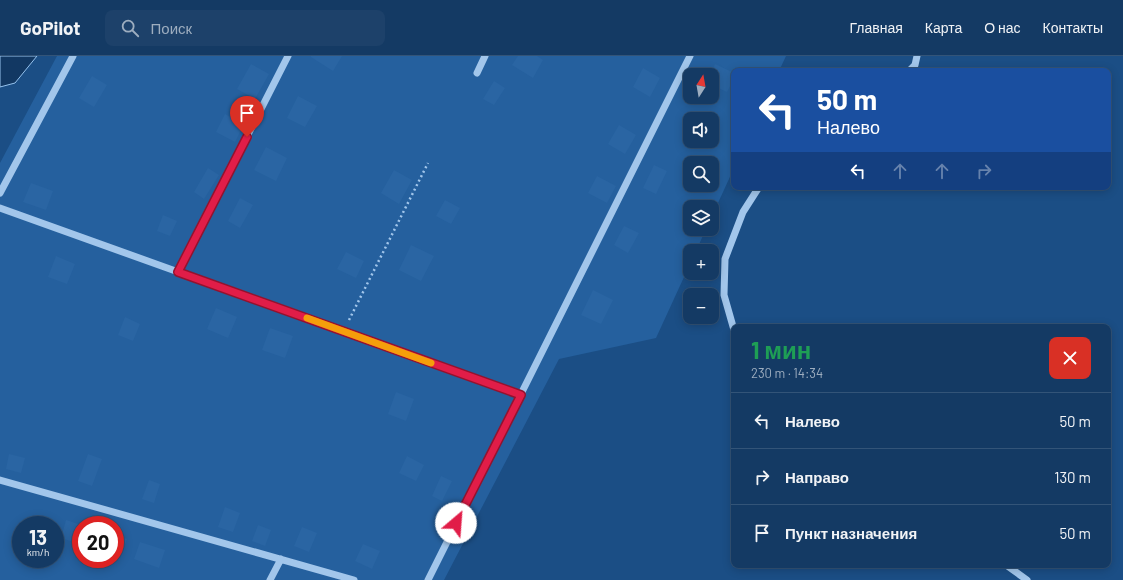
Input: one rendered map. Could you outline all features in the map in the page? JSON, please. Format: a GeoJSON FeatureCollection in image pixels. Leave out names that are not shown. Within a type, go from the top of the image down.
{"type":"FeatureCollection","features":[{"type":"Feature","properties":{"kind":"lane"},"geometry":{"type":"LineString","coordinates":[[0,193],[73,56]]}},
{"type":"Feature","properties":{"kind":"lane"},"geometry":{"type":"LineString","coordinates":[[178,272],[288,56]]}},
{"type":"Feature","properties":{"kind":"lane"},"geometry":{"type":"LineString","coordinates":[[477,72],[485,56]]}},
{"type":"Feature","properties":{"kind":"lane"},"geometry":{"type":"LineString","coordinates":[[428,580],[690,56]]}},
{"type":"Feature","properties":{"kind":"lane"},"geometry":{"type":"LineString","coordinates":[[912,68],[915,65],[917,56]]}},
{"type":"Feature","properties":{"kind":"lane"},"geometry":{"type":"LineString","coordinates":[[732,324],[724,295],[725,259],[743,212],[758,190]]}},
{"type":"Feature","properties":{"kind":"lane"},"geometry":{"type":"LineString","coordinates":[[0,208],[521,395]]}},
{"type":"Feature","properties":{"kind":"lane"},"geometry":{"type":"LineString","coordinates":[[0,480],[354,580]]}},
{"type":"Feature","properties":{"kind":"lane"},"geometry":{"type":"LineString","coordinates":[[270,580],[281,559]]}},
{"type":"Feature","properties":{"kind":"lane"},"geometry":{"type":"LineString","coordinates":[[1010,568],[1027,580]]}},
{"type":"Feature","properties":{"kind":"path"},"geometry":{"type":"LineString","coordinates":[[343,331],[428,163]]}},
{"type":"Feature","properties":{"kind":"shaded area"},"geometry":{"type":"Polygon","coordinates":[[[0,56],[37,56],[15,83],[0,87],[0,56]]]}},
{"type":"Feature","properties":{"kind":"shaded area"},"geometry":{"type":"Polygon","coordinates":[[[57,56],[786,56],[780,68],[731,68],[731,175],[719,201],[683,200],[683,236],[703,236],[699,244],[683,244],[683,279],[656,338],[559,359],[444,580],[0,580],[0,163],[57,56]]]}},
{"type":"Feature","properties":{"kind":"building"},"geometry":{"type":"Polygon","coordinates":[[[311,56],[342,56],[333,71],[311,56]]]}},
{"type":"Feature","properties":{"kind":"building"},"geometry":{"type":"Polygon","coordinates":[[[518,56],[537,56],[543,60],[533,78],[512,65],[518,56]]]}},
{"type":"Feature","properties":{"kind":"building"},"geometry":{"type":"Polygon","coordinates":[[[251,64],[269,74],[255,99],[237,89],[251,64]]]}},
{"type":"Feature","properties":{"kind":"building"},"geometry":{"type":"Polygon","coordinates":[[[715,64],[731,72],[731,84],[727,92],[719,88],[719,68],[713,68],[715,64]]]}},
{"type":"Feature","properties":{"kind":"building"},"geometry":{"type":"Polygon","coordinates":[[[643,68],[660,78],[650,97],[633,87],[643,68]]]}},
{"type":"Feature","properties":{"kind":"building"},"geometry":{"type":"Polygon","coordinates":[[[92,76],[107,85],[94,107],[79,98],[92,76]]]}},
{"type":"Feature","properties":{"kind":"building"},"geometry":{"type":"Polygon","coordinates":[[[494,81],[505,88],[494,105],[483,99],[494,81]]]}},
{"type":"Feature","properties":{"kind":"building"},"geometry":{"type":"Polygon","coordinates":[[[298,96],[317,106],[305,127],[287,118],[298,96]]]}},
{"type":"Feature","properties":{"kind":"building"},"geometry":{"type":"Polygon","coordinates":[[[225,114],[244,124],[235,142],[216,132],[225,114]]]}},
{"type":"Feature","properties":{"kind":"building"},"geometry":{"type":"Polygon","coordinates":[[[619,125],[636,135],[625,154],[608,144],[619,125]]]}},
{"type":"Feature","properties":{"kind":"building"},"geometry":{"type":"Polygon","coordinates":[[[266,147],[287,158],[276,181],[254,170],[266,147]]]}},
{"type":"Feature","properties":{"kind":"building"},"geometry":{"type":"Polygon","coordinates":[[[654,165],[667,171],[656,194],[643,188],[654,165]]]}},
{"type":"Feature","properties":{"kind":"building"},"geometry":{"type":"Polygon","coordinates":[[[208,168],[219,175],[204,199],[194,192],[208,168]]]}},
{"type":"Feature","properties":{"kind":"building"},"geometry":{"type":"Polygon","coordinates":[[[394,170],[412,180],[399,204],[381,193],[394,170]]]}},
{"type":"Feature","properties":{"kind":"building"},"geometry":{"type":"Polygon","coordinates":[[[597,176],[616,186],[607,203],[588,193],[597,176]]]}},
{"type":"Feature","properties":{"kind":"building"},"geometry":{"type":"Polygon","coordinates":[[[31,183],[53,191],[46,210],[23,202],[31,183]]]}},
{"type":"Feature","properties":{"kind":"building"},"geometry":{"type":"Polygon","coordinates":[[[240,198],[253,205],[240,228],[228,221],[240,198]]]}},
{"type":"Feature","properties":{"kind":"building"},"geometry":{"type":"Polygon","coordinates":[[[445,200],[460,208],[451,224],[436,216],[445,200]]]}},
{"type":"Feature","properties":{"kind":"building"},"geometry":{"type":"Polygon","coordinates":[[[163,215],[177,221],[170,236],[157,231],[163,215]]]}},
{"type":"Feature","properties":{"kind":"building"},"geometry":{"type":"Polygon","coordinates":[[[624,226],[639,233],[628,253],[614,245],[624,226]]]}},
{"type":"Feature","properties":{"kind":"building"},"geometry":{"type":"Polygon","coordinates":[[[411,245],[434,256],[421,281],[399,270],[411,245]]]}},
{"type":"Feature","properties":{"kind":"building"},"geometry":{"type":"Polygon","coordinates":[[[346,252],[364,261],[356,278],[337,269],[346,252]]]}},
{"type":"Feature","properties":{"kind":"building"},"geometry":{"type":"Polygon","coordinates":[[[56,256],[75,264],[67,284],[48,277],[56,256]]]}},
{"type":"Feature","properties":{"kind":"building"},"geometry":{"type":"Polygon","coordinates":[[[593,290],[613,300],[601,324],[581,315],[593,290]]]}},
{"type":"Feature","properties":{"kind":"building"},"geometry":{"type":"Polygon","coordinates":[[[216,308],[237,317],[228,338],[207,329],[216,308]]]}},
{"type":"Feature","properties":{"kind":"building"},"geometry":{"type":"Polygon","coordinates":[[[125,317],[140,324],[133,341],[118,335],[125,317]]]}},
{"type":"Feature","properties":{"kind":"building"},"geometry":{"type":"Polygon","coordinates":[[[270,328],[293,336],[285,358],[262,350],[270,328]]]}},
{"type":"Feature","properties":{"kind":"building"},"geometry":{"type":"Polygon","coordinates":[[[396,392],[414,399],[406,421],[388,414],[396,392]]]}},
{"type":"Feature","properties":{"kind":"building"},"geometry":{"type":"Polygon","coordinates":[[[9,454],[25,458],[21,473],[6,469],[9,454]]]}},
{"type":"Feature","properties":{"kind":"building"},"geometry":{"type":"Polygon","coordinates":[[[88,454],[102,459],[92,486],[78,481],[88,454]]]}},
{"type":"Feature","properties":{"kind":"building"},"geometry":{"type":"Polygon","coordinates":[[[407,456],[424,465],[416,481],[399,473],[407,456]]]}},
{"type":"Feature","properties":{"kind":"building"},"geometry":{"type":"Polygon","coordinates":[[[441,476],[452,481],[442,501],[432,496],[441,476]]]}},
{"type":"Feature","properties":{"kind":"building"},"geometry":{"type":"Polygon","coordinates":[[[149,480],[160,484],[154,503],[142,499],[149,480]]]}},
{"type":"Feature","properties":{"kind":"building"},"geometry":{"type":"Polygon","coordinates":[[[225,507],[240,513],[233,532],[218,527],[225,507]]]}},
{"type":"Feature","properties":{"kind":"building"},"geometry":{"type":"Polygon","coordinates":[[[66,520],[72,522],[72,541],[64,539],[64,527],[66,520]]]}},
{"type":"Feature","properties":{"kind":"building"},"geometry":{"type":"Polygon","coordinates":[[[258,525],[271,530],[265,546],[252,541],[258,525]]]}},
{"type":"Feature","properties":{"kind":"building"},"geometry":{"type":"Polygon","coordinates":[[[302,527],[317,533],[309,552],[294,546],[302,527]]]}},
{"type":"Feature","properties":{"kind":"building"},"geometry":{"type":"Polygon","coordinates":[[[124,538],[127,539],[124,547],[124,538]]]}},
{"type":"Feature","properties":{"kind":"building"},"geometry":{"type":"Polygon","coordinates":[[[140,542],[165,550],[159,568],[134,559],[140,542]]]}},
{"type":"Feature","properties":{"kind":"building"},"geometry":{"type":"Polygon","coordinates":[[[363,544],[380,551],[372,569],[355,561],[363,544]]]}},
{"type":"Feature","properties":{"kind":"slow traffic"},"geometry":{"type":"LineString","coordinates":[[307,318],[431,363]]}},
{"type":"Feature","properties":{"kind":"route"},"geometry":{"type":"LineString","coordinates":[[247,137],[178,272],[521,395],[456,523]]}}]}
